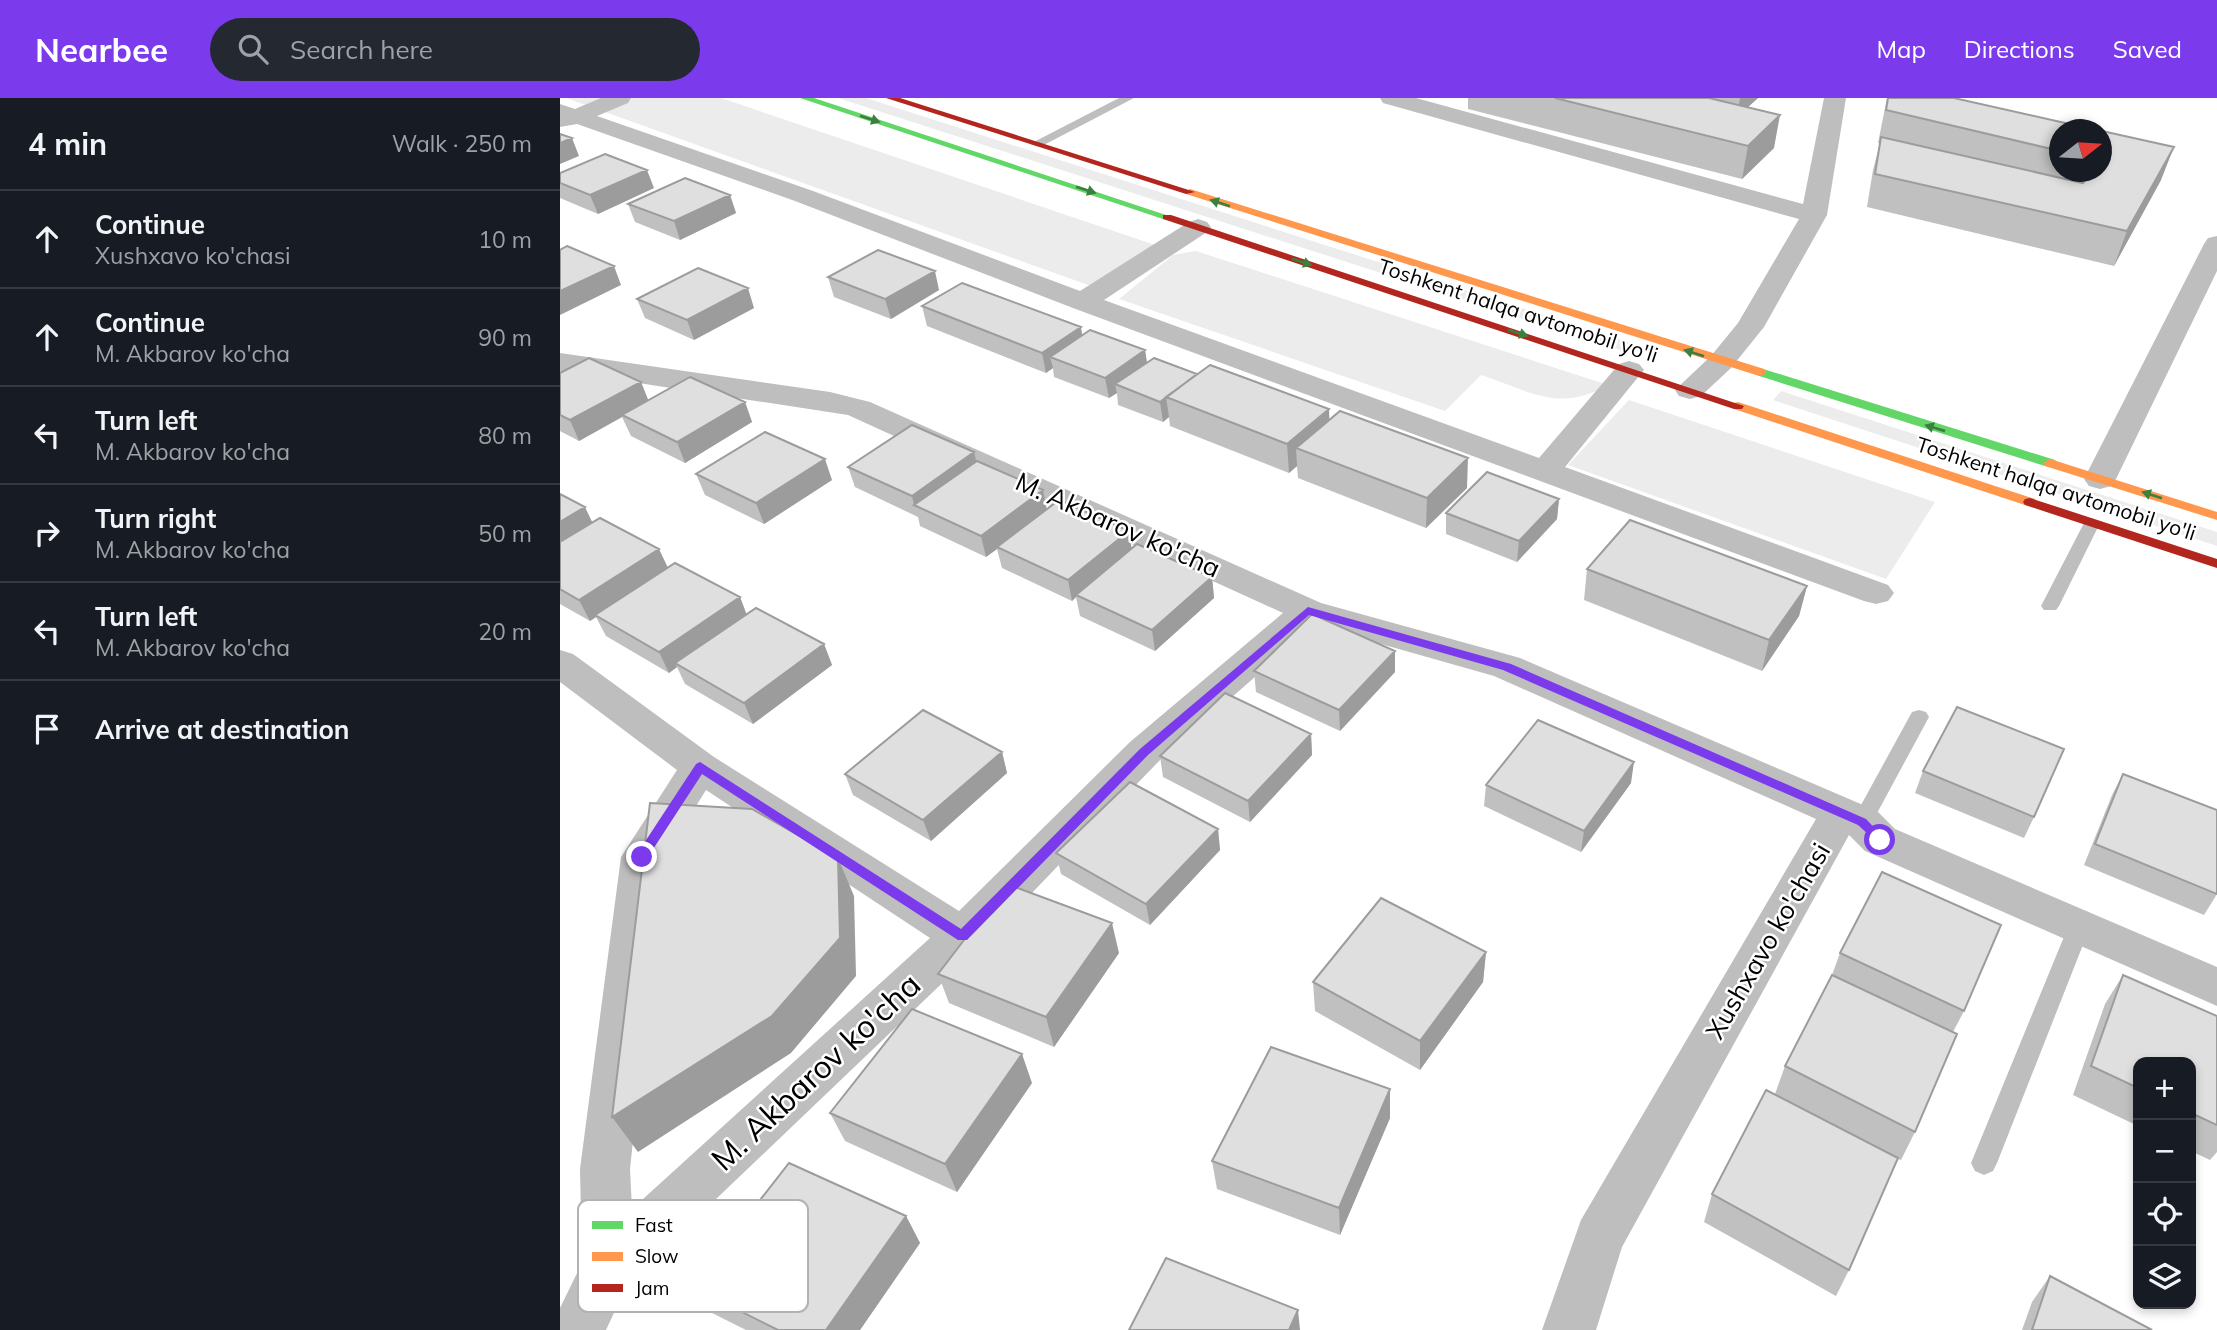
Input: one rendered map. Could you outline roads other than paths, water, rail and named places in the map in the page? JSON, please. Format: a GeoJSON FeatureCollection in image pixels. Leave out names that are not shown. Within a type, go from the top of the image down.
{"type":"FeatureCollection","features":[{"type":"Feature","properties":{"kind":"highway","name":"Toshkent halqa avtomobil yo'li"},"geometry":{"type":"LineString","coordinates":[[805,98],[2217,564]]}},
{"type":"Feature","properties":{"kind":"highway","name":"Toshkent halqa avtomobil yo'li"},"geometry":{"type":"LineString","coordinates":[[891,98],[1721,362],[2217,516]]}},
{"type":"Feature","properties":{"kind":"street"},"geometry":{"type":"LineString","coordinates":[[565,117],[620,98]]}},
{"type":"Feature","properties":{"kind":"street"},"geometry":{"type":"LineString","coordinates":[[1391,98],[1814,215]]}},
{"type":"Feature","properties":{"kind":"street"},"geometry":{"type":"LineString","coordinates":[[1690,390],[1721,362],[1750,327],[1814,215],[1835,98]]}},
{"type":"Feature","properties":{"kind":"street"},"geometry":{"type":"LineString","coordinates":[[565,117],[804,196],[1083,302],[1876,593]]}},
{"type":"Feature","properties":{"kind":"street"},"geometry":{"type":"LineString","coordinates":[[1083,302],[1198,227]]}},
{"type":"Feature","properties":{"kind":"street"},"geometry":{"type":"LineString","coordinates":[[2100,479],[2217,244]]}},
{"type":"Feature","properties":{"kind":"street"},"geometry":{"type":"LineString","coordinates":[[2187,305],[2217,313]]}},
{"type":"Feature","properties":{"kind":"street","name":"M. Akbarov ko'cha"},"geometry":{"type":"LineString","coordinates":[[560,362],[830,401],[859,408],[1308,611],[1507,667],[1851,817]]}},
{"type":"Feature","properties":{"kind":"street"},"geometry":{"type":"LineString","coordinates":[[1545,471],[1629,370]]}},
{"type":"Feature","properties":{"kind":"street","name":"M. Akbarov ko'cha"},"geometry":{"type":"LineString","coordinates":[[679,1200],[962,936],[1144,752],[1308,611]]}},
{"type":"Feature","properties":{"kind":"street"},"geometry":{"type":"LineString","coordinates":[[560,663],[700,767],[962,936]]}},
{"type":"Feature","properties":{"kind":"street","name":"M. Akbarov ko'cha"},"geometry":{"type":"LineString","coordinates":[[607,1200],[606,1169],[642,857],[700,767]]}},
{"type":"Feature","properties":{"kind":"street"},"geometry":{"type":"LineString","coordinates":[[1851,817],[1880,840],[2217,987]]}},
{"type":"Feature","properties":{"kind":"street","name":"Xushxavo ko'chasi"},"geometry":{"type":"LineString","coordinates":[[1569,1330],[1599,1238],[1851,817]]}},
{"type":"Feature","properties":{"kind":"street","name":"M. Akbarov ko'cha"},"geometry":{"type":"LineString","coordinates":[[578,1330],[587,1312]]}},
{"type":"Feature","properties":{"kind":"lane"},"geometry":{"type":"LineString","coordinates":[[1036,144],[1128,98]]}},
{"type":"Feature","properties":{"kind":"lane"},"geometry":{"type":"LineString","coordinates":[[2050,606],[2092,523]]}},
{"type":"Feature","properties":{"kind":"lane"},"geometry":{"type":"LineString","coordinates":[[1851,817],[1919,717]]}},
{"type":"Feature","properties":{"kind":"lane"},"geometry":{"type":"LineString","coordinates":[[1984,1163],[2079,927]]}}]}
